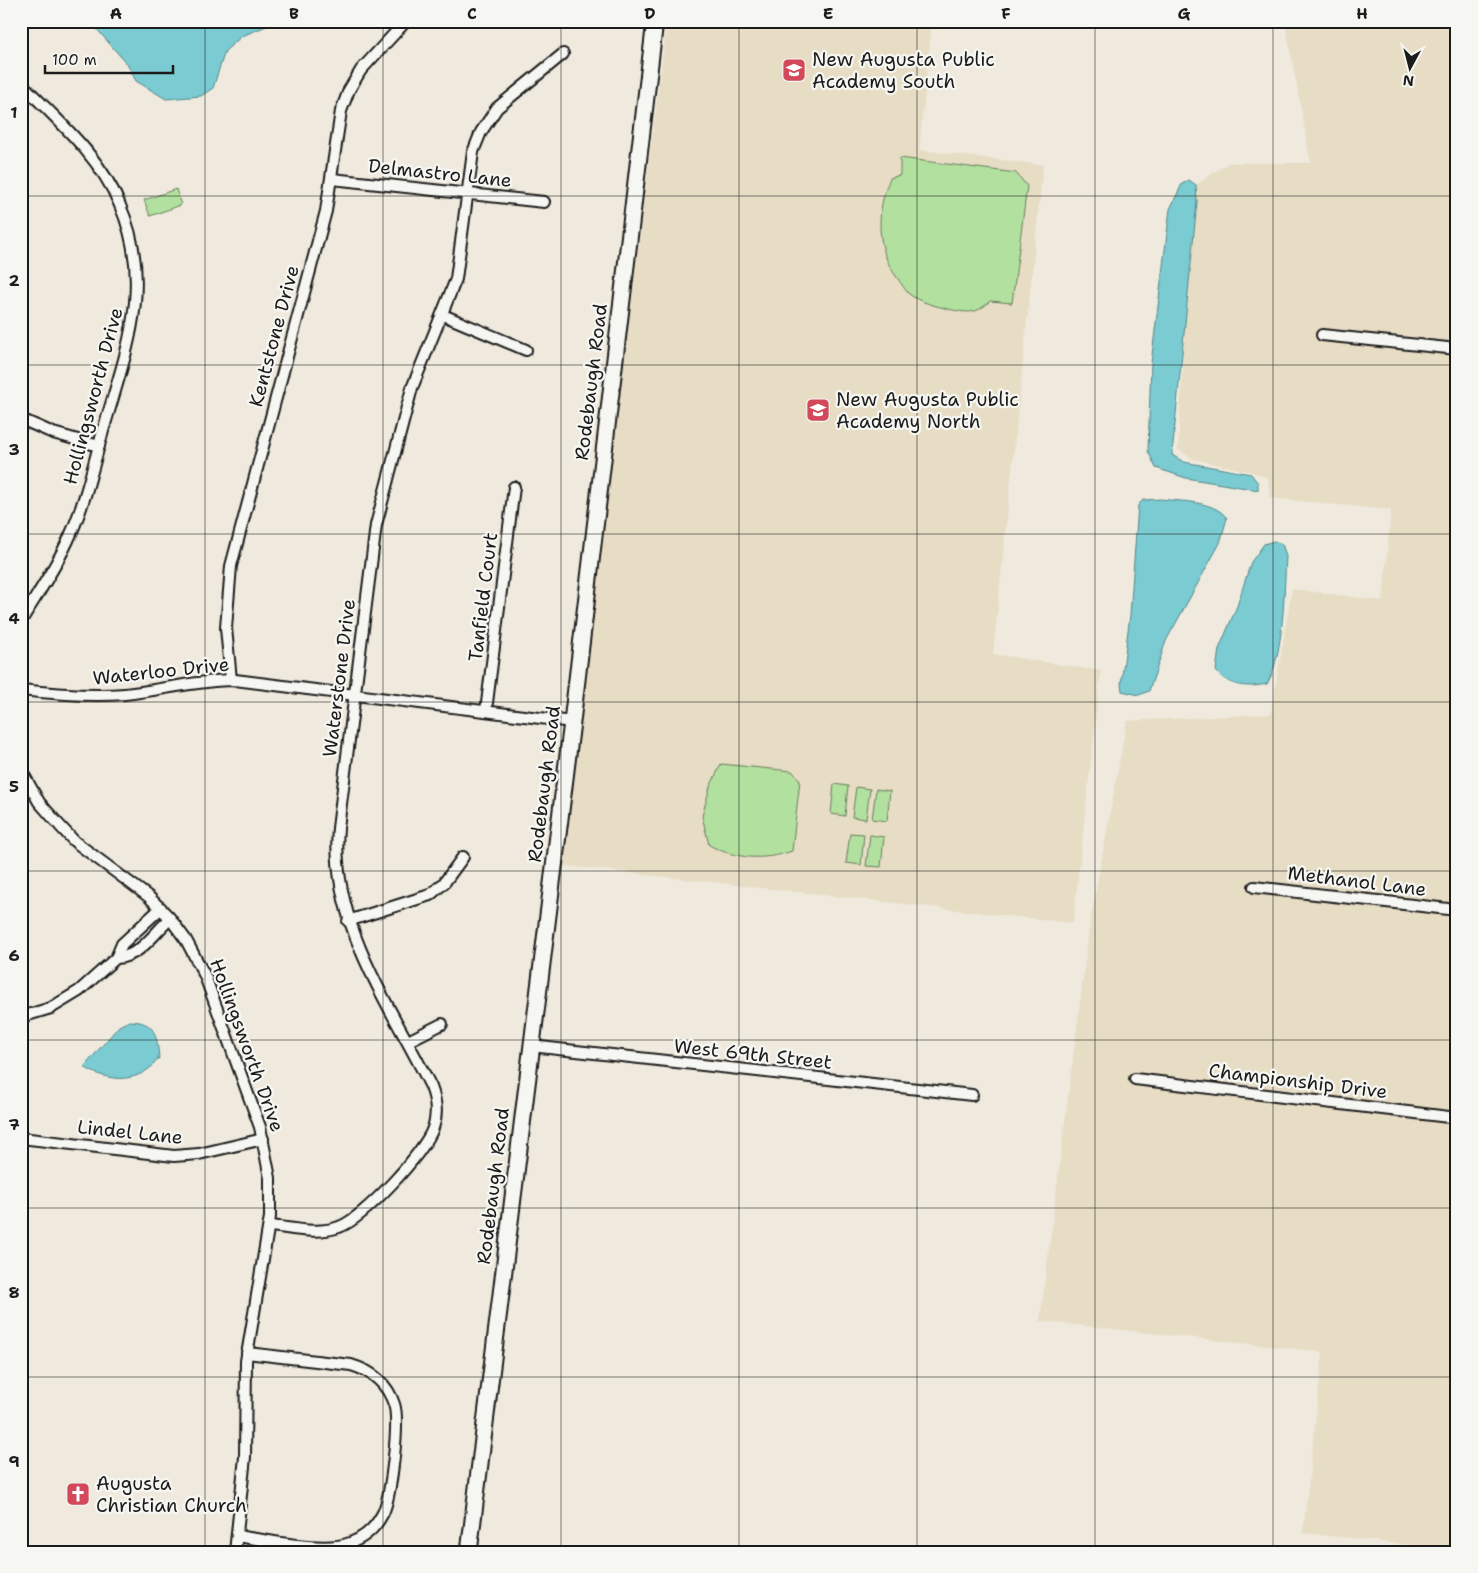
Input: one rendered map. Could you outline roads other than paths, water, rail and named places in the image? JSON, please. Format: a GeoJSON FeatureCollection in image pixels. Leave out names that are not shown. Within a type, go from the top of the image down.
{"type":"FeatureCollection","features":[{"type":"Feature","properties":{"kind":"street","name":"Kentstone Drive"},"geometry":{"type":"LineString","coordinates":[[231,680],[226,628],[232,559],[326,210],[332,179],[338,127],[349,90],[367,62],[406,21]]}},
{"type":"Feature","properties":{"kind":"street","name":"Rodebaugh Road"},"geometry":{"type":"LineString","coordinates":[[468,1552],[572,722],[655,21]]}},
{"type":"Feature","properties":{"kind":"street","name":"Waterstone Drive"},"geometry":{"type":"LineString","coordinates":[[270,1226],[317,1231],[349,1223],[365,1211],[425,1145],[434,1123],[435,1102],[431,1087],[358,948],[348,921],[339,883],[337,844],[354,694],[376,525],[412,388],[443,315],[457,275],[466,194],[473,152],[488,120],[504,101],[563,54]]}},
{"type":"Feature","properties":{"kind":"street","name":"Hollingsworth Drive"},"geometry":{"type":"LineString","coordinates":[[21,83],[98,165],[119,202],[133,245],[137,278],[134,318],[99,446],[71,535],[21,621]]}},
{"type":"Feature","properties":{"kind":"street","name":"Delmastro Lane"},"geometry":{"type":"LineString","coordinates":[[332,179],[544,202]]}},
{"type":"Feature","properties":{"kind":"street"},"geometry":{"type":"LineString","coordinates":[[443,315],[526,350]]}},
{"type":"Feature","properties":{"kind":"street"},"geometry":{"type":"LineString","coordinates":[[1322,335],[1457,349]]}},
{"type":"Feature","properties":{"kind":"street"},"geometry":{"type":"LineString","coordinates":[[21,420],[53,433],[99,446]]}},
{"type":"Feature","properties":{"kind":"street","name":"Tanfield Court"},"geometry":{"type":"LineString","coordinates":[[486,711],[514,487]]}},
{"type":"Feature","properties":{"kind":"street","name":"Waterloo Drive"},"geometry":{"type":"LineString","coordinates":[[21,690],[68,695],[104,695],[191,682],[231,680],[572,722]]}},
{"type":"Feature","properties":{"kind":"street","name":"Hollingsworth Drive"},"geometry":{"type":"LineString","coordinates":[[21,770],[39,802],[68,835],[161,908],[186,940],[202,969],[264,1139],[270,1186],[270,1226],[247,1353],[245,1457],[235,1552]]}},
{"type":"Feature","properties":{"kind":"street"},"geometry":{"type":"LineString","coordinates":[[348,921],[430,895],[444,884],[463,858]]}},
{"type":"Feature","properties":{"kind":"street","name":"Methanol Lane"},"geometry":{"type":"LineString","coordinates":[[1254,887],[1457,910]]}},
{"type":"Feature","properties":{"kind":"street"},"geometry":{"type":"LineString","coordinates":[[21,1017],[43,1011],[67,1000],[116,958],[122,944],[161,908]]}},
{"type":"Feature","properties":{"kind":"street"},"geometry":{"type":"LineString","coordinates":[[116,958],[127,958],[142,948],[170,919]]}},
{"type":"Feature","properties":{"kind":"street"},"geometry":{"type":"LineString","coordinates":[[408,1041],[442,1024]]}},
{"type":"Feature","properties":{"kind":"street","name":"West 69th Street"},"geometry":{"type":"LineString","coordinates":[[530,1046],[972,1096]]}},
{"type":"Feature","properties":{"kind":"street","name":"Championship Drive"},"geometry":{"type":"LineString","coordinates":[[1135,1079],[1457,1118]]}},
{"type":"Feature","properties":{"kind":"street","name":"Lindel Lane"},"geometry":{"type":"LineString","coordinates":[[21,1138],[174,1156],[199,1154],[264,1139]]}},
{"type":"Feature","properties":{"kind":"street"},"geometry":{"type":"LineString","coordinates":[[236,1536],[324,1546],[346,1544],[359,1539],[375,1525],[385,1507],[397,1426],[395,1406],[388,1391],[378,1379],[363,1369],[351,1365],[247,1353]]}},
{"type":"Feature","properties":{"kind":"water"},"geometry":{"type":"Polygon","coordinates":[[[90,21],[273,21],[269,25],[242,36],[225,51],[213,88],[201,96],[166,99],[136,81],[127,64],[90,21]]]}},
{"type":"Feature","properties":{"kind":"water"},"geometry":{"type":"Polygon","coordinates":[[[1189,180],[1196,185],[1197,202],[1172,455],[1184,462],[1251,474],[1258,483],[1258,490],[1186,478],[1156,468],[1148,451],[1151,363],[1170,209],[1182,184],[1189,180]]]}},
{"type":"Feature","properties":{"kind":"water"},"geometry":{"type":"Polygon","coordinates":[[[1161,499],[1206,505],[1221,512],[1227,518],[1220,543],[1166,641],[1149,691],[1139,695],[1122,691],[1121,684],[1130,615],[1138,505],[1143,500],[1161,499]]]}},
{"type":"Feature","properties":{"kind":"water"},"geometry":{"type":"Polygon","coordinates":[[[1274,541],[1282,544],[1286,556],[1284,604],[1277,657],[1267,684],[1239,685],[1227,680],[1216,671],[1219,649],[1237,606],[1251,562],[1264,544],[1274,541]]]}},
{"type":"Feature","properties":{"kind":"water"},"geometry":{"type":"Polygon","coordinates":[[[129,1021],[145,1024],[150,1027],[156,1037],[159,1058],[152,1067],[134,1076],[114,1078],[104,1076],[84,1067],[119,1026],[129,1021]]]}},
{"type":"Feature","properties":{"kind":"place","name":"New Augusta Public Academy South"},"geometry":{"type":"Point","coordinates":[794,70]}},
{"type":"Feature","properties":{"kind":"place","name":"New Augusta Public Academy North"},"geometry":{"type":"Point","coordinates":[818,410]}},
{"type":"Feature","properties":{"kind":"place","name":"Augusta Christian Church"},"geometry":{"type":"Point","coordinates":[78,1494]}}]}
